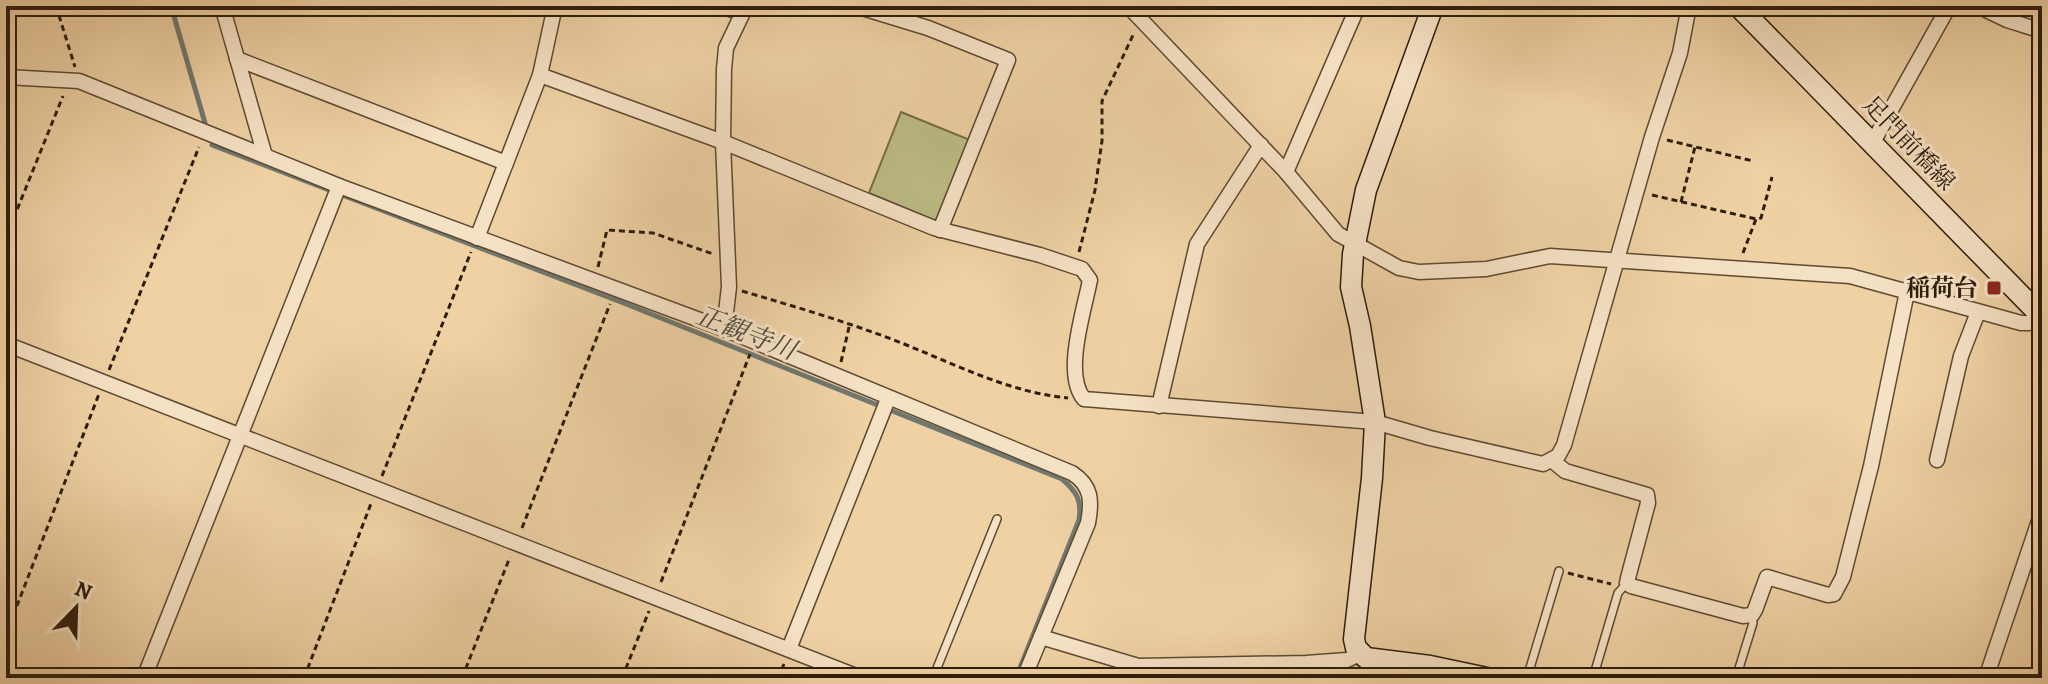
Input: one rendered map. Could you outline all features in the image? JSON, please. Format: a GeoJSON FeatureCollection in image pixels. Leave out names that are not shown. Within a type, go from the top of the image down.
{"type":"FeatureCollection","features":[{"type":"Feature","properties":{"kind":"street"},"geometry":{"type":"LineString","coordinates":[[222,6],[265,156]]}},
{"type":"Feature","properties":{"kind":"street"},"geometry":{"type":"LineString","coordinates":[[477,238],[540,75],[555,6]]}},
{"type":"Feature","properties":{"kind":"street"},"geometry":{"type":"LineString","coordinates":[[720,6],[745,10],[726,48],[723,142],[729,287],[724,329]]}},
{"type":"Feature","properties":{"kind":"street"},"geometry":{"type":"LineString","coordinates":[[856,6],[928,28],[1008,60],[940,230]]}},
{"type":"Feature","properties":{"kind":"street"},"geometry":{"type":"LineString","coordinates":[[1128,6],[1286,172],[1338,234],[1399,268],[1419,272],[1486,269],[1550,256],[1850,276],[2021,323],[2030,323],[2041,316]]}},
{"type":"Feature","properties":{"kind":"street"},"geometry":{"type":"LineString","coordinates":[[1286,172],[1358,6]]}},
{"type":"Feature","properties":{"kind":"street"},"geometry":{"type":"LineString","coordinates":[[1433,6],[1366,190],[1354,243],[1351,287],[1375,422],[1372,478],[1354,639],[1360,654],[1372,660],[1429,672],[1487,678]]}},
{"type":"Feature","properties":{"kind":"street"},"geometry":{"type":"LineString","coordinates":[[1553,461],[1564,445],[1652,137],[1680,53],[1689,6]]}},
{"type":"Feature","properties":{"kind":"street","name":"足門前橋線"},"geometry":{"type":"LineString","coordinates":[[1738,6],[2041,316]]}},
{"type":"Feature","properties":{"kind":"street"},"geometry":{"type":"LineString","coordinates":[[1873,142],[1949,6]]}},
{"type":"Feature","properties":{"kind":"street"},"geometry":{"type":"LineString","coordinates":[[1978,6],[2007,20],[2042,31]]}},
{"type":"Feature","properties":{"kind":"street"},"geometry":{"type":"LineString","coordinates":[[237,59],[506,163]]}},
{"type":"Feature","properties":{"kind":"street"},"geometry":{"type":"LineString","coordinates":[[540,75],[723,142],[940,230],[1075,266],[1088,274],[1090,280],[1076,352],[1075,384],[1084,399],[1375,422],[1536,463],[1553,461],[1565,471],[1647,495],[1648,503],[1627,583],[1743,616],[1752,615],[1767,577],[1828,595],[1838,590],[1871,466],[1907,292]]}},
{"type":"Feature","properties":{"kind":"street"},"geometry":{"type":"LineString","coordinates":[[6,77],[74,81],[339,186],[724,329],[1072,473],[1083,480],[1089,490],[1092,504],[1088,523],[1024,678]]}},
{"type":"Feature","properties":{"kind":"street"},"geometry":{"type":"LineString","coordinates":[[1159,406],[1197,244],[1261,145]]}},
{"type":"Feature","properties":{"kind":"street"},"geometry":{"type":"LineString","coordinates":[[144,678],[339,186]]}},
{"type":"Feature","properties":{"kind":"street"},"geometry":{"type":"LineString","coordinates":[[1937,460],[1961,356],[1978,312]]}},
{"type":"Feature","properties":{"kind":"street"},"geometry":{"type":"LineString","coordinates":[[6,344],[861,678]]}},
{"type":"Feature","properties":{"kind":"street"},"geometry":{"type":"LineString","coordinates":[[789,649],[888,399]]}},
{"type":"Feature","properties":{"kind":"street"},"geometry":{"type":"LineString","coordinates":[[1986,678],[2042,512]]}},
{"type":"Feature","properties":{"kind":"street"},"geometry":{"type":"LineString","coordinates":[[1041,637],[1136,672],[1306,670],[1360,654]]}},
{"type":"Feature","properties":{"kind":"lane"},"geometry":{"type":"LineString","coordinates":[[933,678],[997,519]]}},
{"type":"Feature","properties":{"kind":"lane"},"geometry":{"type":"LineString","coordinates":[[1527,678],[1559,571]]}},
{"type":"Feature","properties":{"kind":"lane"},"geometry":{"type":"LineString","coordinates":[[1593,678],[1618,593],[1627,583]]}},
{"type":"Feature","properties":{"kind":"lane"},"geometry":{"type":"LineString","coordinates":[[1736,678],[1753,623],[1752,615]]}},
{"type":"Feature","properties":{"kind":"path"},"geometry":{"type":"LineString","coordinates":[[6,237],[74,81],[56,6]]}},
{"type":"Feature","properties":{"kind":"path"},"geometry":{"type":"LineString","coordinates":[[1075,266],[1095,190],[1102,141],[1102,101],[1141,19]]}},
{"type":"Feature","properties":{"kind":"path"},"geometry":{"type":"LineString","coordinates":[[1652,137],[1753,161]]}},
{"type":"Feature","properties":{"kind":"path"},"geometry":{"type":"LineString","coordinates":[[1681,202],[1695,147]]}},
{"type":"Feature","properties":{"kind":"path"},"geometry":{"type":"LineString","coordinates":[[1637,192],[1756,219],[1761,218],[1765,211],[1772,177]]}},
{"type":"Feature","properties":{"kind":"path"},"geometry":{"type":"LineString","coordinates":[[1740,268],[1745,244],[1756,219]]}},
{"type":"Feature","properties":{"kind":"path"},"geometry":{"type":"LineString","coordinates":[[595,283],[607,230],[653,233],[700,252],[729,257]]}},
{"type":"Feature","properties":{"kind":"path"},"geometry":{"type":"LineString","coordinates":[[304,678],[477,238]]}},
{"type":"Feature","properties":{"kind":"path"},"geometry":{"type":"LineString","coordinates":[[729,287],[850,323],[981,377],[1043,396],[1084,399]]}},
{"type":"Feature","properties":{"kind":"path"},"geometry":{"type":"LineString","coordinates":[[462,678],[615,289]]}},
{"type":"Feature","properties":{"kind":"path"},"geometry":{"type":"LineString","coordinates":[[838,377],[850,323]]}},
{"type":"Feature","properties":{"kind":"path"},"geometry":{"type":"LineString","coordinates":[[622,678],[754,343]]}},
{"type":"Feature","properties":{"kind":"path"},"geometry":{"type":"LineString","coordinates":[[1559,571],[1618,585],[1627,583]]}},
{"type":"Feature","properties":{"kind":"green space"},"geometry":{"type":"Polygon","coordinates":[[[901,112],[970,140],[940,218],[934,220],[869,193],[901,112]]]}},
{"type":"Feature","properties":{"kind":"waterway","name":"正観寺川"},"geometry":{"type":"LineString","coordinates":[[171,6],[205,123]]}},
{"type":"Feature","properties":{"kind":"waterway","name":"正観寺川"},"geometry":{"type":"LineString","coordinates":[[212,145],[621,302],[1062,479],[1077,497],[1079,520],[1016,678]]}},
{"type":"Feature","properties":{"kind":"place","name":"稲荷台"},"geometry":{"type":"Point","coordinates":[1994,288]}}]}
